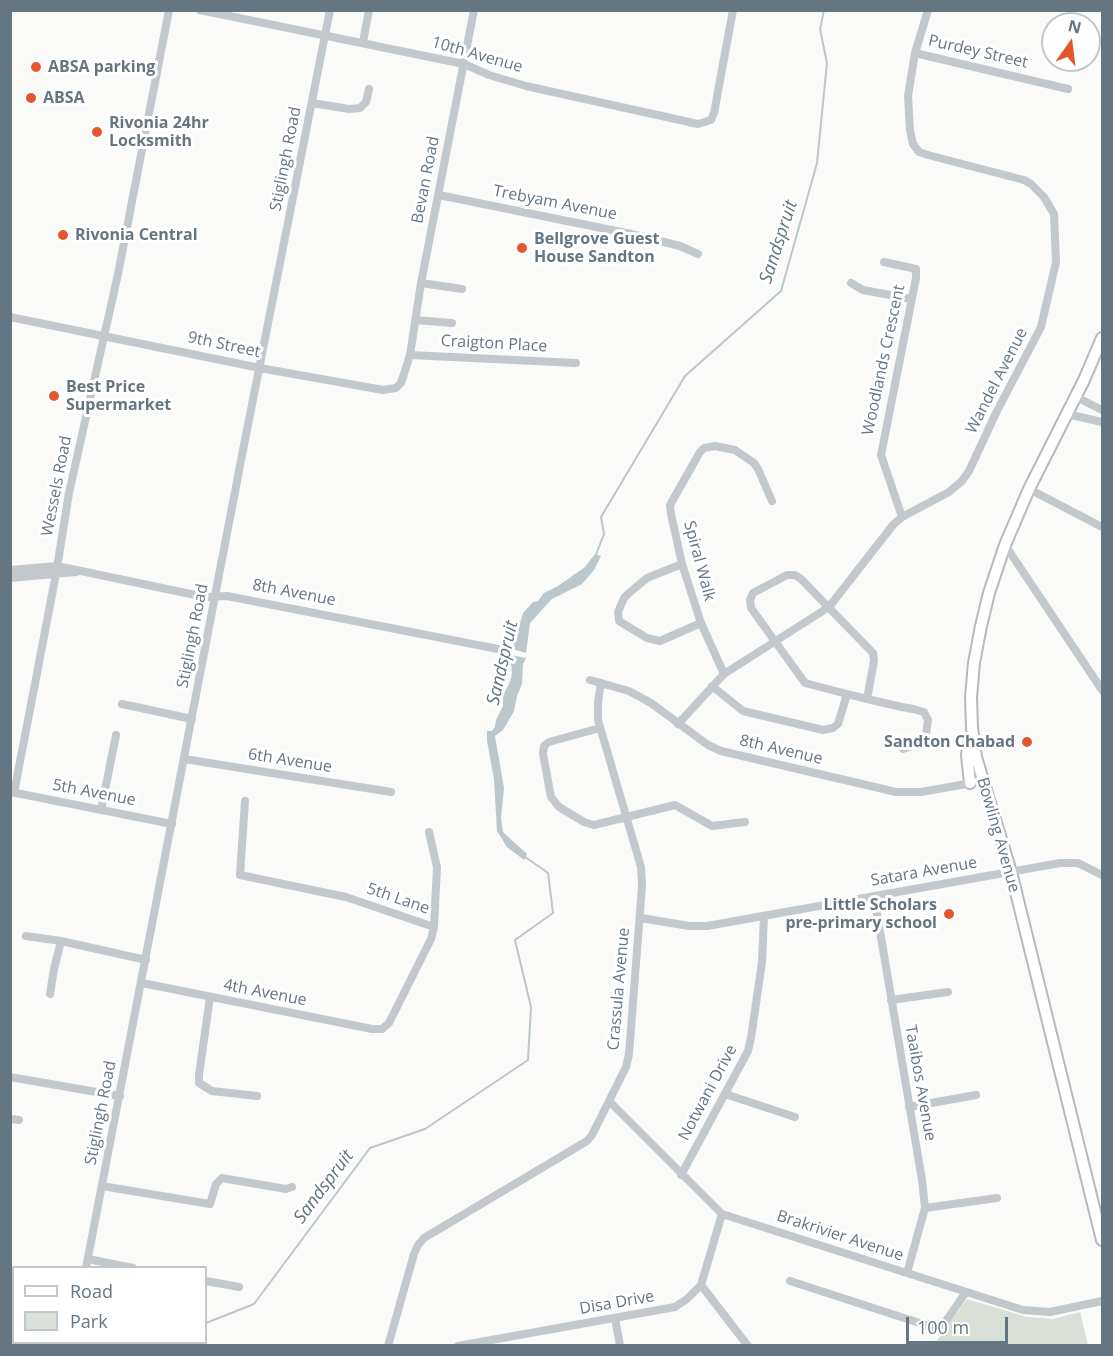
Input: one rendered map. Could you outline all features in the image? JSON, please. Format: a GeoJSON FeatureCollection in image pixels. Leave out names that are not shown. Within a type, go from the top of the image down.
{"type":"FeatureCollection","features":[{"type":"Feature","properties":{"kind":"main road","name":"Bowling Avenue"},"geometry":{"type":"LineString","coordinates":[[1102,338],[1076,396],[1029,489],[1005,545],[989,593],[977,649],[973,678],[972,728],[974,750],[1011,872],[1102,1240]]}},
{"type":"Feature","properties":{"kind":"main road"},"geometry":{"type":"LineString","coordinates":[[970,783],[968,749],[972,728]]}},
{"type":"Feature","properties":{"kind":"street","name":"Wessels Road"},"geometry":{"type":"LineString","coordinates":[[12,792],[57,570],[69,493],[105,336],[169,10]]}},
{"type":"Feature","properties":{"kind":"street","name":"10th Avenue"},"geometry":{"type":"LineString","coordinates":[[200,10],[464,64],[489,75],[568,96],[694,124],[708,122],[714,113],[733,10]]}},
{"type":"Feature","properties":{"kind":"street","name":"Stiglingh Road"},"geometry":{"type":"LineString","coordinates":[[87,1263],[330,10]]}},
{"type":"Feature","properties":{"kind":"street"},"geometry":{"type":"LineString","coordinates":[[363,42],[369,10]]}},
{"type":"Feature","properties":{"kind":"street","name":"Bevan Road"},"geometry":{"type":"LineString","coordinates":[[410,355],[421,283],[474,10]]}},
{"type":"Feature","properties":{"kind":"street","name":"Wandel Avenue"},"geometry":{"type":"LineString","coordinates":[[678,724],[724,674],[830,607],[892,525],[902,517],[949,492],[962,481],[1041,327],[1056,262],[1054,214],[1044,197],[1024,180],[928,155],[916,148],[910,130],[908,96],[915,53],[928,10]]}},
{"type":"Feature","properties":{"kind":"street","name":"Purdey Street"},"geometry":{"type":"LineString","coordinates":[[915,53],[1068,89]]}},
{"type":"Feature","properties":{"kind":"street"},"geometry":{"type":"LineString","coordinates":[[312,103],[349,109],[360,108],[366,102],[369,89]]}},
{"type":"Feature","properties":{"kind":"street","name":"Trebyam Avenue"},"geometry":{"type":"LineString","coordinates":[[439,195],[636,235],[680,246],[698,254]]}},
{"type":"Feature","properties":{"kind":"street","name":"Woodlands Crescent"},"geometry":{"type":"LineString","coordinates":[[884,262],[914,267],[916,278],[880,455],[902,517]]}},
{"type":"Feature","properties":{"kind":"street"},"geometry":{"type":"LineString","coordinates":[[421,283],[462,289]]}},
{"type":"Feature","properties":{"kind":"street"},"geometry":{"type":"LineString","coordinates":[[851,283],[864,290],[912,299]]}},
{"type":"Feature","properties":{"kind":"street","name":"9th Street"},"geometry":{"type":"LineString","coordinates":[[10,317],[260,368],[389,390],[401,383],[410,355]]}},
{"type":"Feature","properties":{"kind":"street"},"geometry":{"type":"LineString","coordinates":[[416,320],[452,322]]}},
{"type":"Feature","properties":{"kind":"street","name":"Craigton Place"},"geometry":{"type":"LineString","coordinates":[[410,355],[576,363]]}},
{"type":"Feature","properties":{"kind":"street"},"geometry":{"type":"LineString","coordinates":[[1076,396],[1102,410]]}},
{"type":"Feature","properties":{"kind":"street"},"geometry":{"type":"LineString","coordinates":[[1067,414],[1102,422]]}},
{"type":"Feature","properties":{"kind":"street","name":"Spiral Walk"},"geometry":{"type":"LineString","coordinates":[[724,674],[701,623],[682,564],[670,505],[703,449],[715,446],[726,447],[744,454],[757,467],[772,501]]}},
{"type":"Feature","properties":{"kind":"street"},"geometry":{"type":"LineString","coordinates":[[1029,489],[1102,526]]}},
{"type":"Feature","properties":{"kind":"street"},"geometry":{"type":"LineString","coordinates":[[1005,545],[1102,690]]}},
{"type":"Feature","properties":{"kind":"street"},"geometry":{"type":"LineString","coordinates":[[682,564],[647,578],[629,593],[624,598],[618,612],[619,621],[647,638],[660,640],[701,623]]}},
{"type":"Feature","properties":{"kind":"street"},"geometry":{"type":"LineString","coordinates":[[10,570],[57,570]]}},
{"type":"Feature","properties":{"kind":"street"},"geometry":{"type":"LineString","coordinates":[[10,578],[57,570]]}},
{"type":"Feature","properties":{"kind":"street","name":"8th Avenue"},"geometry":{"type":"LineString","coordinates":[[57,570],[78,572],[205,597],[227,596],[503,650]]}},
{"type":"Feature","properties":{"kind":"street"},"geometry":{"type":"LineString","coordinates":[[867,699],[874,661],[873,653],[801,579],[791,574],[784,576],[753,593],[750,600],[751,608],[806,683],[867,699],[924,712],[928,720],[926,735],[919,744],[903,750]]}},
{"type":"Feature","properties":{"kind":"street","name":"8th Avenue"},"geometry":{"type":"LineString","coordinates":[[590,680],[629,691],[651,703],[708,745],[721,751],[880,789],[908,793],[983,781]]}},
{"type":"Feature","properties":{"kind":"street","name":"Crassula Avenue"},"geometry":{"type":"LineString","coordinates":[[388,1346],[414,1254],[424,1238],[584,1144],[591,1137],[610,1102],[628,1059],[641,918],[641,867],[600,728],[598,702],[601,683]]}},
{"type":"Feature","properties":{"kind":"street"},"geometry":{"type":"LineString","coordinates":[[712,686],[747,712],[823,730],[833,728],[838,724],[847,694]]}},
{"type":"Feature","properties":{"kind":"street"},"geometry":{"type":"LineString","coordinates":[[122,704],[192,719]]}},
{"type":"Feature","properties":{"kind":"street"},"geometry":{"type":"LineString","coordinates":[[600,728],[546,744],[542,752],[551,797],[559,807],[589,824],[599,825],[675,805],[712,826],[745,822]]}},
{"type":"Feature","properties":{"kind":"street"},"geometry":{"type":"LineString","coordinates":[[100,810],[116,735]]}},
{"type":"Feature","properties":{"kind":"street","name":"6th Avenue"},"geometry":{"type":"LineString","coordinates":[[184,759],[392,792]]}},
{"type":"Feature","properties":{"kind":"street","name":"5th Avenue"},"geometry":{"type":"LineString","coordinates":[[12,792],[172,824]]}},
{"type":"Feature","properties":{"kind":"street","name":"5th Lane"},"geometry":{"type":"LineString","coordinates":[[245,801],[240,875],[346,897],[434,927],[431,939],[389,1023],[382,1029]]}},
{"type":"Feature","properties":{"kind":"street"},"geometry":{"type":"LineString","coordinates":[[429,832],[437,867],[434,927]]}},
{"type":"Feature","properties":{"kind":"street","name":"Satara Avenue"},"geometry":{"type":"LineString","coordinates":[[641,918],[690,926],[707,926],[1070,862],[1087,866],[1102,875]]}},
{"type":"Feature","properties":{"kind":"street","name":"Taaibos Avenue"},"geometry":{"type":"LineString","coordinates":[[874,896],[926,1208],[907,1273]]}},
{"type":"Feature","properties":{"kind":"street","name":"Notwani Drive"},"geometry":{"type":"LineString","coordinates":[[681,1175],[744,1061],[752,1038],[762,962],[765,916]]}},
{"type":"Feature","properties":{"kind":"street"},"geometry":{"type":"LineString","coordinates":[[26,936],[62,941],[146,960]]}},
{"type":"Feature","properties":{"kind":"street"},"geometry":{"type":"LineString","coordinates":[[50,994],[62,941]]}},
{"type":"Feature","properties":{"kind":"street","name":"4th Avenue"},"geometry":{"type":"LineString","coordinates":[[142,983],[372,1029],[382,1029]]}},
{"type":"Feature","properties":{"kind":"street"},"geometry":{"type":"LineString","coordinates":[[891,1000],[948,993]]}},
{"type":"Feature","properties":{"kind":"street"},"geometry":{"type":"LineString","coordinates":[[210,997],[199,1083],[212,1091],[257,1096]]}},
{"type":"Feature","properties":{"kind":"street"},"geometry":{"type":"LineString","coordinates":[[10,1077],[120,1096]]}},
{"type":"Feature","properties":{"kind":"street"},"geometry":{"type":"LineString","coordinates":[[725,1094],[795,1117]]}},
{"type":"Feature","properties":{"kind":"street"},"geometry":{"type":"LineString","coordinates":[[909,1107],[976,1095]]}},
{"type":"Feature","properties":{"kind":"street","name":"Brakrivier Avenue"},"geometry":{"type":"LineString","coordinates":[[610,1102],[722,1214],[1023,1310],[1041,1313],[1102,1301]]}},
{"type":"Feature","properties":{"kind":"street"},"geometry":{"type":"LineString","coordinates":[[102,1186],[210,1204],[216,1184],[222,1178],[286,1189],[292,1187]]}},
{"type":"Feature","properties":{"kind":"street"},"geometry":{"type":"LineString","coordinates":[[926,1208],[997,1198]]}},
{"type":"Feature","properties":{"kind":"street"},"geometry":{"type":"LineString","coordinates":[[722,1214],[701,1285],[748,1346]]}},
{"type":"Feature","properties":{"kind":"street"},"geometry":{"type":"LineString","coordinates":[[87,1263],[115,1266]]}},
{"type":"Feature","properties":{"kind":"street"},"geometry":{"type":"LineString","coordinates":[[207,1281],[239,1287]]}},
{"type":"Feature","properties":{"kind":"street"},"geometry":{"type":"LineString","coordinates":[[790,1281],[934,1328],[944,1324],[966,1292]]}},
{"type":"Feature","properties":{"kind":"street","name":"Disa Drive"},"geometry":{"type":"LineString","coordinates":[[458,1346],[484,1344],[670,1309],[687,1299],[701,1285]]}},
{"type":"Feature","properties":{"kind":"street"},"geometry":{"type":"LineString","coordinates":[[615,1318],[620,1346]]}},
{"type":"Feature","properties":{"kind":"green space"},"geometry":{"type":"Polygon","coordinates":[[[967,1299],[1027,1317],[1053,1319],[1080,1312],[1088,1345],[933,1346],[967,1299]]]}},
{"type":"Feature","properties":{"kind":"shaded area"},"geometry":{"type":"Polygon","coordinates":[[[595,554],[601,556],[594,570],[582,584],[552,599],[530,623],[526,653],[512,649],[523,613],[544,593],[585,567],[595,554]]]}},
{"type":"Feature","properties":{"kind":"shaded area"},"geometry":{"type":"Polygon","coordinates":[[[506,654],[526,658],[523,664],[522,684],[514,711],[503,730],[495,736],[504,788],[501,818],[503,832],[527,854],[524,860],[507,847],[497,831],[494,779],[487,741],[487,731],[492,731],[495,727],[503,706],[503,695],[512,675],[511,660],[506,654]]]}},
{"type":"Feature","properties":{"kind":"waterway","name":"Sandspruit"},"geometry":{"type":"LineString","coordinates":[[595,557],[604,534],[601,517],[685,376],[781,291],[817,163],[827,63],[820,29],[824,10]]}},
{"type":"Feature","properties":{"kind":"waterway","name":"Sandspruit"},"geometry":{"type":"LineString","coordinates":[[207,1323],[254,1304],[370,1148],[425,1129],[528,1060],[531,1007],[515,940],[553,913],[548,873],[524,856]]}},
{"type":"Feature","properties":{"kind":"place","name":"ABSA parking"},"geometry":{"type":"Point","coordinates":[36,67]}},
{"type":"Feature","properties":{"kind":"place","name":"ABSA"},"geometry":{"type":"Point","coordinates":[31,98]}},
{"type":"Feature","properties":{"kind":"place","name":"Rivonia 24hr Locksmith"},"geometry":{"type":"Point","coordinates":[97,132]}},
{"type":"Feature","properties":{"kind":"place","name":"Rivonia Central"},"geometry":{"type":"Point","coordinates":[63,235]}},
{"type":"Feature","properties":{"kind":"place","name":"Bellgrove Guest House Sandton"},"geometry":{"type":"Point","coordinates":[522,248]}},
{"type":"Feature","properties":{"kind":"place","name":"Best Price Supermarket"},"geometry":{"type":"Point","coordinates":[54,396]}},
{"type":"Feature","properties":{"kind":"place","name":"Sandton Chabad"},"geometry":{"type":"Point","coordinates":[1027,742]}},
{"type":"Feature","properties":{"kind":"place","name":"Little Scholars pre-primary school"},"geometry":{"type":"Point","coordinates":[949,914]}}]}
